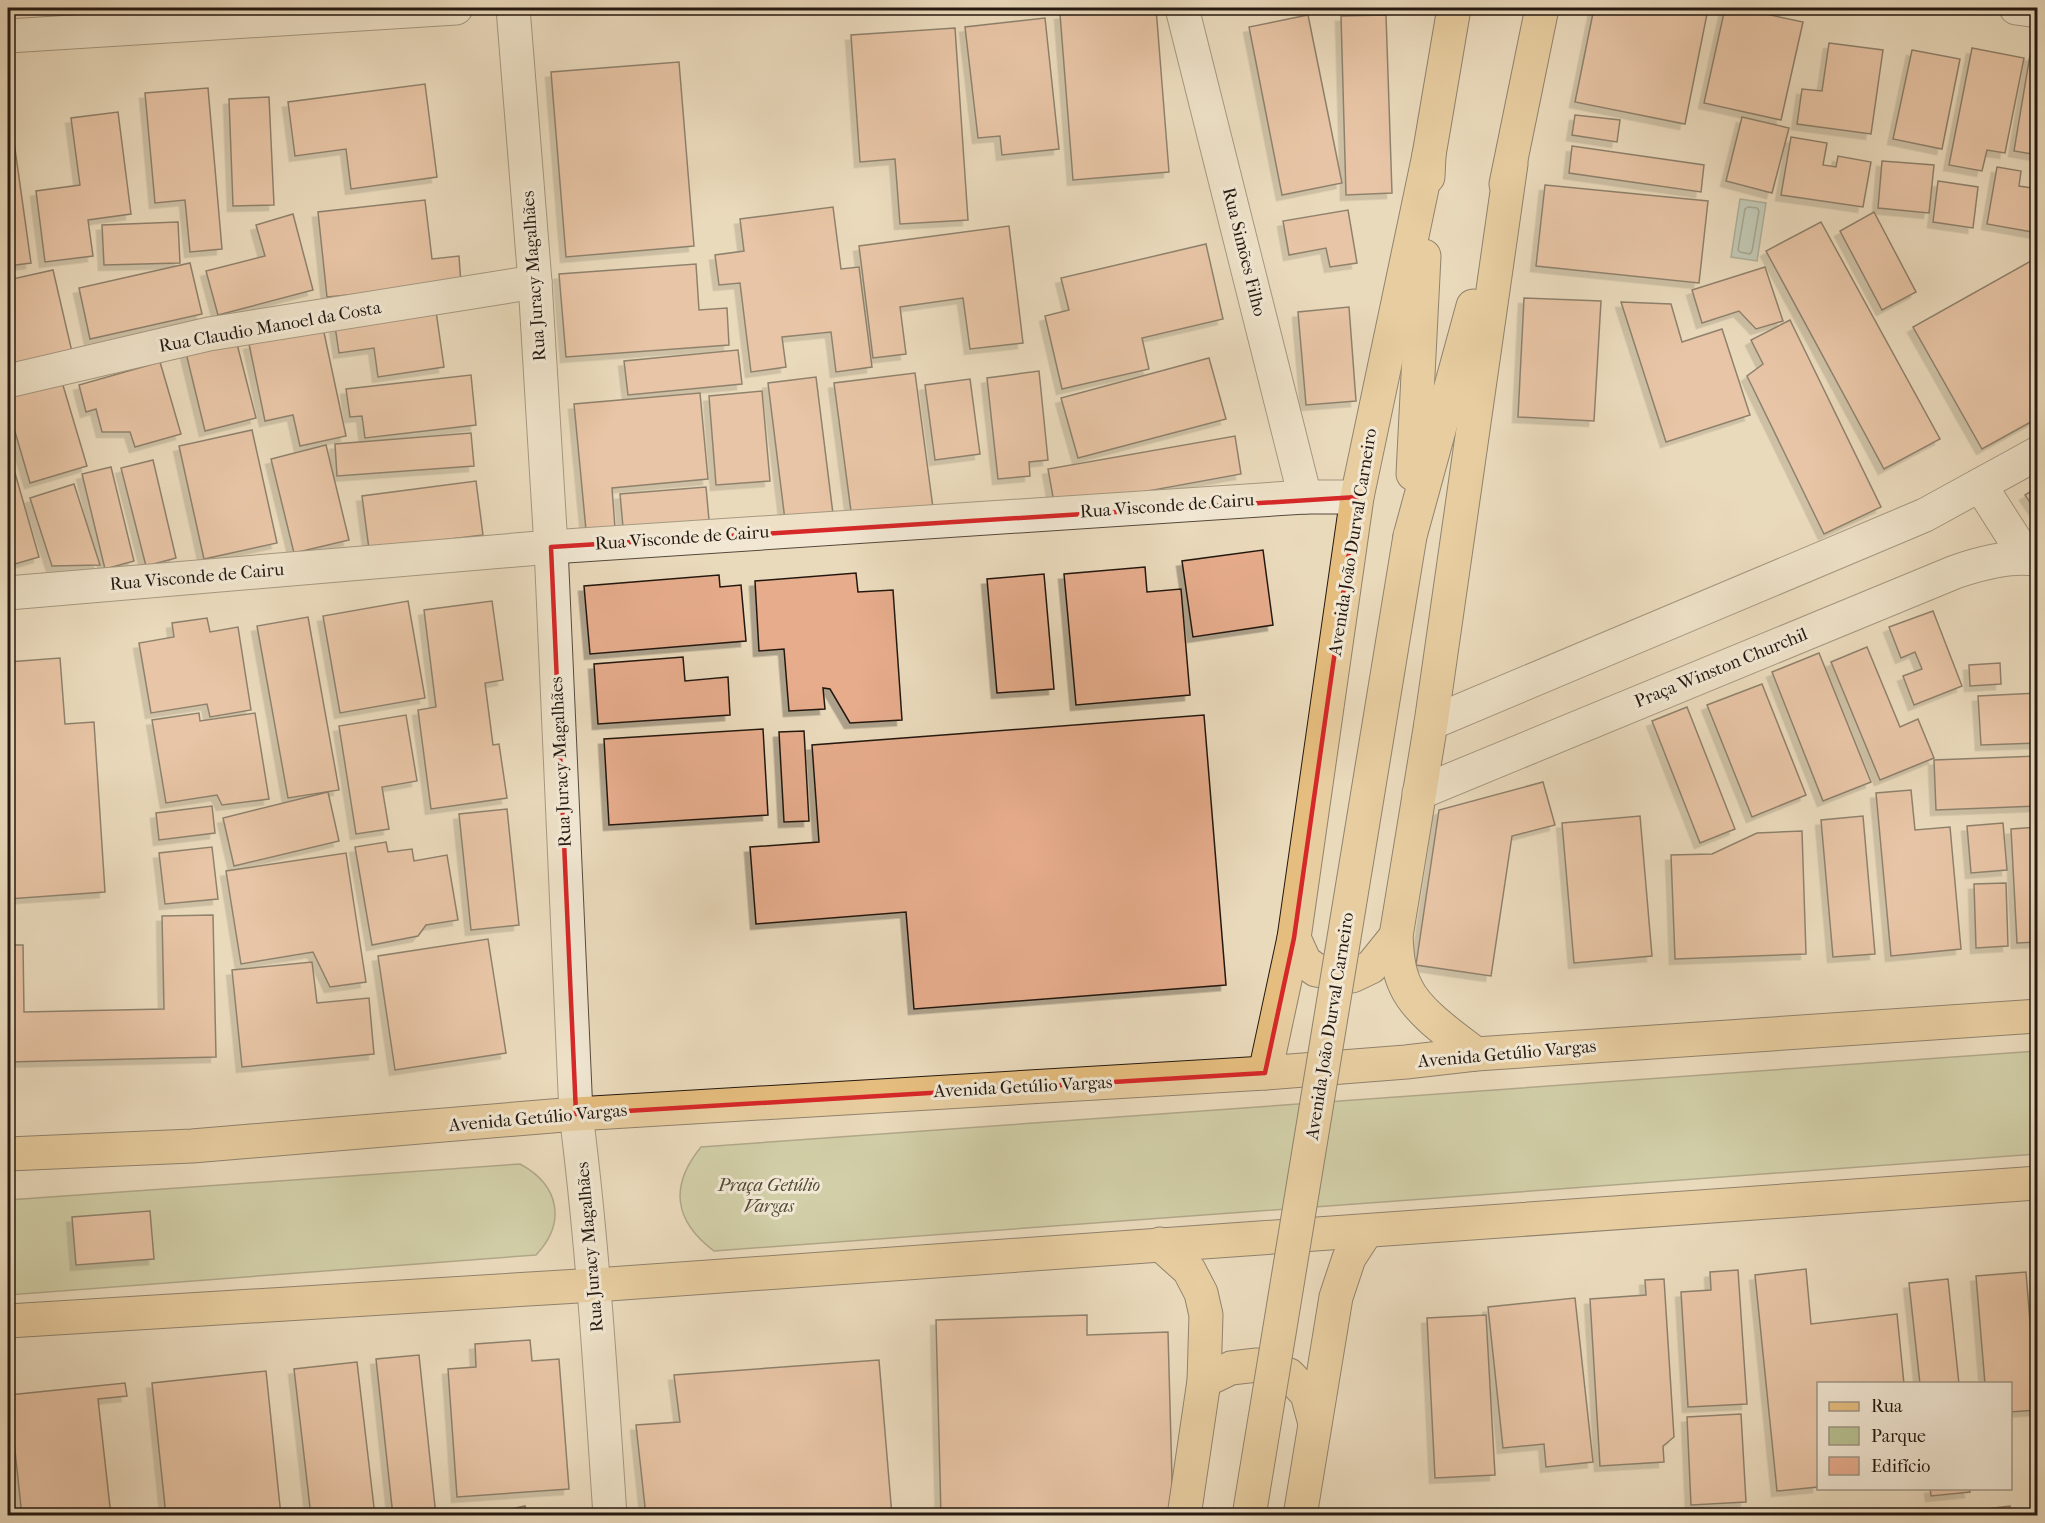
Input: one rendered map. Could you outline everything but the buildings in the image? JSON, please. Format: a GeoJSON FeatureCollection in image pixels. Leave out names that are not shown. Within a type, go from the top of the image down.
{"type":"FeatureCollection","features":[{"type":"Feature","properties":{"kind":"main road","name":"Avenida João Durval Carneiro"},"geometry":{"type":"LineString","coordinates":[[1265,1073],[1294,938],[1357,497],[1429,155],[1454,8]]}},
{"type":"Feature","properties":{"kind":"main road","name":"Avenida João Durval Carneiro"},"geometry":{"type":"LineString","coordinates":[[1476,1054],[1430,1017],[1406,988],[1398,962],[1396,936],[1431,723],[1511,164],[1542,8]]}},
{"type":"Feature","properties":{"kind":"main road","name":"Avenida João Durval Carneiro"},"geometry":{"type":"LineString","coordinates":[[1410,536],[1429,155]]}},
{"type":"Feature","properties":{"kind":"main road","name":"Avenida João Durval Carneiro"},"geometry":{"type":"LineString","coordinates":[[1249,1515],[1410,536],[1511,164]]}},
{"type":"Feature","properties":{"kind":"main road"},"geometry":{"type":"LineString","coordinates":[[1294,938],[1305,962],[1316,970],[1352,976],[1371,967],[1396,936]]}},
{"type":"Feature","properties":{"kind":"main road","name":"Avenida Getúlio Vargas"},"geometry":{"type":"LineString","coordinates":[[8,1154],[203,1145],[576,1114],[1265,1073],[1476,1054],[2037,1016]]}},
{"type":"Feature","properties":{"kind":"main road"},"geometry":{"type":"LineString","coordinates":[[8,1321],[595,1285],[2037,1183]]}},
{"type":"Feature","properties":{"kind":"main road"},"geometry":{"type":"LineString","coordinates":[[1300,1515],[1336,1297],[1349,1258],[1366,1232]]}},
{"type":"Feature","properties":{"kind":"main road"},"geometry":{"type":"LineString","coordinates":[[1160,1244],[1189,1270],[1201,1293],[1206,1315],[1204,1381],[1184,1515]]}},
{"type":"Feature","properties":{"kind":"main road"},"geometry":{"type":"LineString","coordinates":[[1204,1381],[1231,1368],[1257,1365],[1289,1375],[1307,1394],[1314,1420]]}},
{"type":"Feature","properties":{"kind":"street"},"geometry":{"type":"LineString","coordinates":[[8,36],[456,8]]}},
{"type":"Feature","properties":{"kind":"street","name":"Rua Juracy Magalhães"},"geometry":{"type":"LineString","coordinates":[[513,8],[535,282],[551,547],[576,1114],[588,1202],[610,1515]]}},
{"type":"Feature","properties":{"kind":"street","name":"Rua Simões Filho"},"geometry":{"type":"LineString","coordinates":[[1182,8],[1305,497]]}},
{"type":"Feature","properties":{"kind":"street"},"geometry":{"type":"LineString","coordinates":[[2016,8],[2037,11]]}},
{"type":"Feature","properties":{"kind":"street","name":"Rua Claudio Manoel da Costa"},"geometry":{"type":"LineString","coordinates":[[8,381],[209,334],[535,282]]}},
{"type":"Feature","properties":{"kind":"street"},"geometry":{"type":"LineString","coordinates":[[1431,723],[1925,515],[2037,453]]}},
{"type":"Feature","properties":{"kind":"street"},"geometry":{"type":"LineString","coordinates":[[1980,485],[2032,558]]}},
{"type":"Feature","properties":{"kind":"street","name":"Rua Visconde de Cairu"},"geometry":{"type":"LineString","coordinates":[[8,593],[551,547],[1305,497],[1357,497]]}},
{"type":"Feature","properties":{"kind":"street","name":"Praça Winston Churchil"},"geometry":{"type":"LineString","coordinates":[[1419,793],[1955,572],[1973,566],[2032,558]]}},
{"type":"Feature","properties":{"kind":"highlighted area"},"geometry":{"type":"Polygon","coordinates":[[[1357,497],[1294,938],[1265,1073],[576,1114],[551,547],[1357,497]]]}},
{"type":"Feature","properties":{"kind":"green space","name":"Praça Getúlio Vargas"},"geometry":{"type":"Polygon","coordinates":[[[2037,1051],[2037,1154],[714,1251],[691,1228],[680,1202],[684,1175],[701,1147],[2037,1051]]]}},
{"type":"Feature","properties":{"kind":"green space"},"geometry":{"type":"Polygon","coordinates":[[[520,1164],[543,1182],[554,1205],[555,1217],[552,1230],[536,1255],[8,1295],[8,1200],[520,1164]]]}},
{"type":"Feature","properties":{"kind":"water"},"geometry":{"type":"Polygon","coordinates":[[[1740,199],[1766,203],[1757,261],[1731,257],[1740,199]]]}}]}
